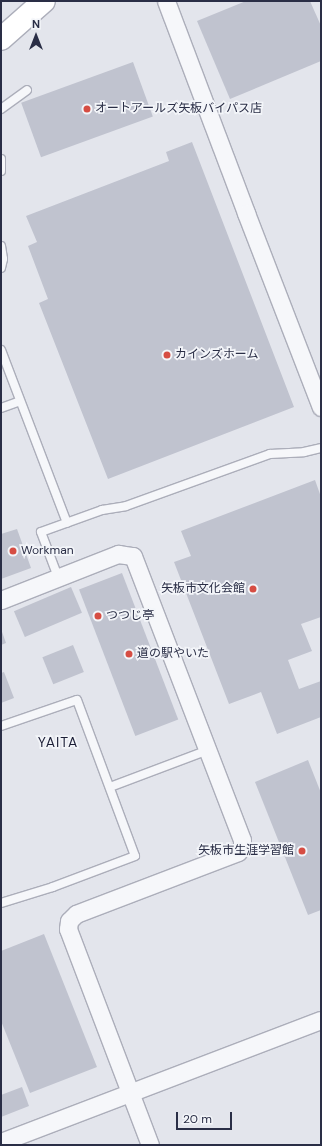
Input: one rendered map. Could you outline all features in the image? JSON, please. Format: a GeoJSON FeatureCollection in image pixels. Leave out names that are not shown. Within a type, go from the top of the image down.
{"type":"FeatureCollection","features":[{"type":"Feature","properties":{"kind":"highway"},"geometry":{"type":"LineString","coordinates":[[1,39],[44,1]]}},
{"type":"Feature","properties":{"kind":"street"},"geometry":{"type":"LineString","coordinates":[[166,1],[321,406]]}},
{"type":"Feature","properties":{"kind":"street"},"geometry":{"type":"LineString","coordinates":[[1,600],[118,554],[133,556],[242,840],[242,847],[238,852],[76,914],[70,921],[68,929],[150,1145]]}},
{"type":"Feature","properties":{"kind":"street"},"geometry":{"type":"LineString","coordinates":[[1,1142],[321,1020]]}},
{"type":"Feature","properties":{"kind":"lane"},"geometry":{"type":"LineString","coordinates":[[1,109],[27,90]]}},
{"type":"Feature","properties":{"kind":"lane"},"geometry":{"type":"LineString","coordinates":[[1,159],[1,171]]}},
{"type":"Feature","properties":{"kind":"lane"},"geometry":{"type":"LineString","coordinates":[[1,246],[3,259],[1,268]]}},
{"type":"Feature","properties":{"kind":"lane"},"geometry":{"type":"LineString","coordinates":[[1,350],[67,523]]}},
{"type":"Feature","properties":{"kind":"lane"},"geometry":{"type":"LineString","coordinates":[[1,408],[20,401]]}},
{"type":"Feature","properties":{"kind":"lane"},"geometry":{"type":"LineString","coordinates":[[58,578],[41,532],[102,510],[126,506],[270,454],[304,452],[321,448]]}},
{"type":"Feature","properties":{"kind":"lane"},"geometry":{"type":"LineString","coordinates":[[1,726],[77,700],[136,856],[53,887],[1,903]]}},
{"type":"Feature","properties":{"kind":"lane"},"geometry":{"type":"LineString","coordinates":[[110,788],[208,750]]}},
{"type":"Feature","properties":{"kind":"building"},"geometry":{"type":"Polygon","coordinates":[[[246,1],[310,1],[321,26],[321,61],[230,99],[197,21],[246,1]]]}},
{"type":"Feature","properties":{"kind":"building","name":"オートアールズ矢板バイパス店"},"geometry":{"type":"Polygon","coordinates":[[[133,62],[153,117],[41,157],[21,103],[133,62]]]}},
{"type":"Feature","properties":{"kind":"building","name":"カインズホーム"},"geometry":{"type":"Polygon","coordinates":[[[192,142],[294,407],[108,479],[39,303],[48,299],[28,246],[37,242],[26,216],[169,161],[166,152],[192,142]]]}},
{"type":"Feature","properties":{"kind":"building","name":"矢板市文化会館"},"geometry":{"type":"Polygon","coordinates":[[[315,480],[321,497],[321,617],[301,624],[312,651],[288,660],[299,689],[321,681],[321,717],[277,734],[261,692],[229,704],[174,562],[191,556],[181,531],[315,480]]]}},
{"type":"Feature","properties":{"kind":"building","name":"Workman"},"geometry":{"type":"Polygon","coordinates":[[[17,529],[31,568],[1,579],[1,534],[17,529]]]}},
{"type":"Feature","properties":{"kind":"building","name":"道の駅やいた"},"geometry":{"type":"Polygon","coordinates":[[[122,573],[178,720],[135,736],[79,589],[122,573]]]}},
{"type":"Feature","properties":{"kind":"building"},"geometry":{"type":"Polygon","coordinates":[[[71,587],[82,613],[25,637],[14,611],[71,587]]]}},
{"type":"Feature","properties":{"kind":"building"},"geometry":{"type":"Polygon","coordinates":[[[1,629],[6,643],[1,645],[1,629]]]}},
{"type":"Feature","properties":{"kind":"building"},"geometry":{"type":"Polygon","coordinates":[[[73,645],[84,672],[53,684],[42,657],[73,645]]]}},
{"type":"Feature","properties":{"kind":"building"},"geometry":{"type":"Polygon","coordinates":[[[4,672],[14,698],[1,703],[1,673],[4,672]]]}},
{"type":"Feature","properties":{"kind":"building","name":"矢板市生涯学習館"},"geometry":{"type":"Polygon","coordinates":[[[308,760],[321,793],[321,910],[308,915],[255,782],[308,760]]]}},
{"type":"Feature","properties":{"kind":"building"},"geometry":{"type":"Polygon","coordinates":[[[44,934],[97,1067],[30,1093],[1,1021],[1,951],[44,934]]]}},
{"type":"Feature","properties":{"kind":"building"},"geometry":{"type":"Polygon","coordinates":[[[22,1087],[29,1106],[1,1117],[1,1095],[22,1087]]]}},
{"type":"Feature","properties":{"kind":"place","name":"オートアールズ矢板バイパス店"},"geometry":{"type":"Point","coordinates":[87,109]}},
{"type":"Feature","properties":{"kind":"place","name":"カインズホーム"},"geometry":{"type":"Point","coordinates":[167,355]}},
{"type":"Feature","properties":{"kind":"place","name":"Workman"},"geometry":{"type":"Point","coordinates":[13,551]}},
{"type":"Feature","properties":{"kind":"place","name":"矢板市文化会館"},"geometry":{"type":"Point","coordinates":[253,589]}},
{"type":"Feature","properties":{"kind":"place","name":"つつじ亭"},"geometry":{"type":"Point","coordinates":[98,616]}},
{"type":"Feature","properties":{"kind":"place","name":"道の駅やいた"},"geometry":{"type":"Point","coordinates":[129,654]}},
{"type":"Feature","properties":{"kind":"place","name":"矢板市生涯学習館"},"geometry":{"type":"Point","coordinates":[302,851]}},
{"type":"Feature","properties":{"kind":"district","name":"YAITA"},"geometry":{"type":"Point","coordinates":[58,742]}}]}
